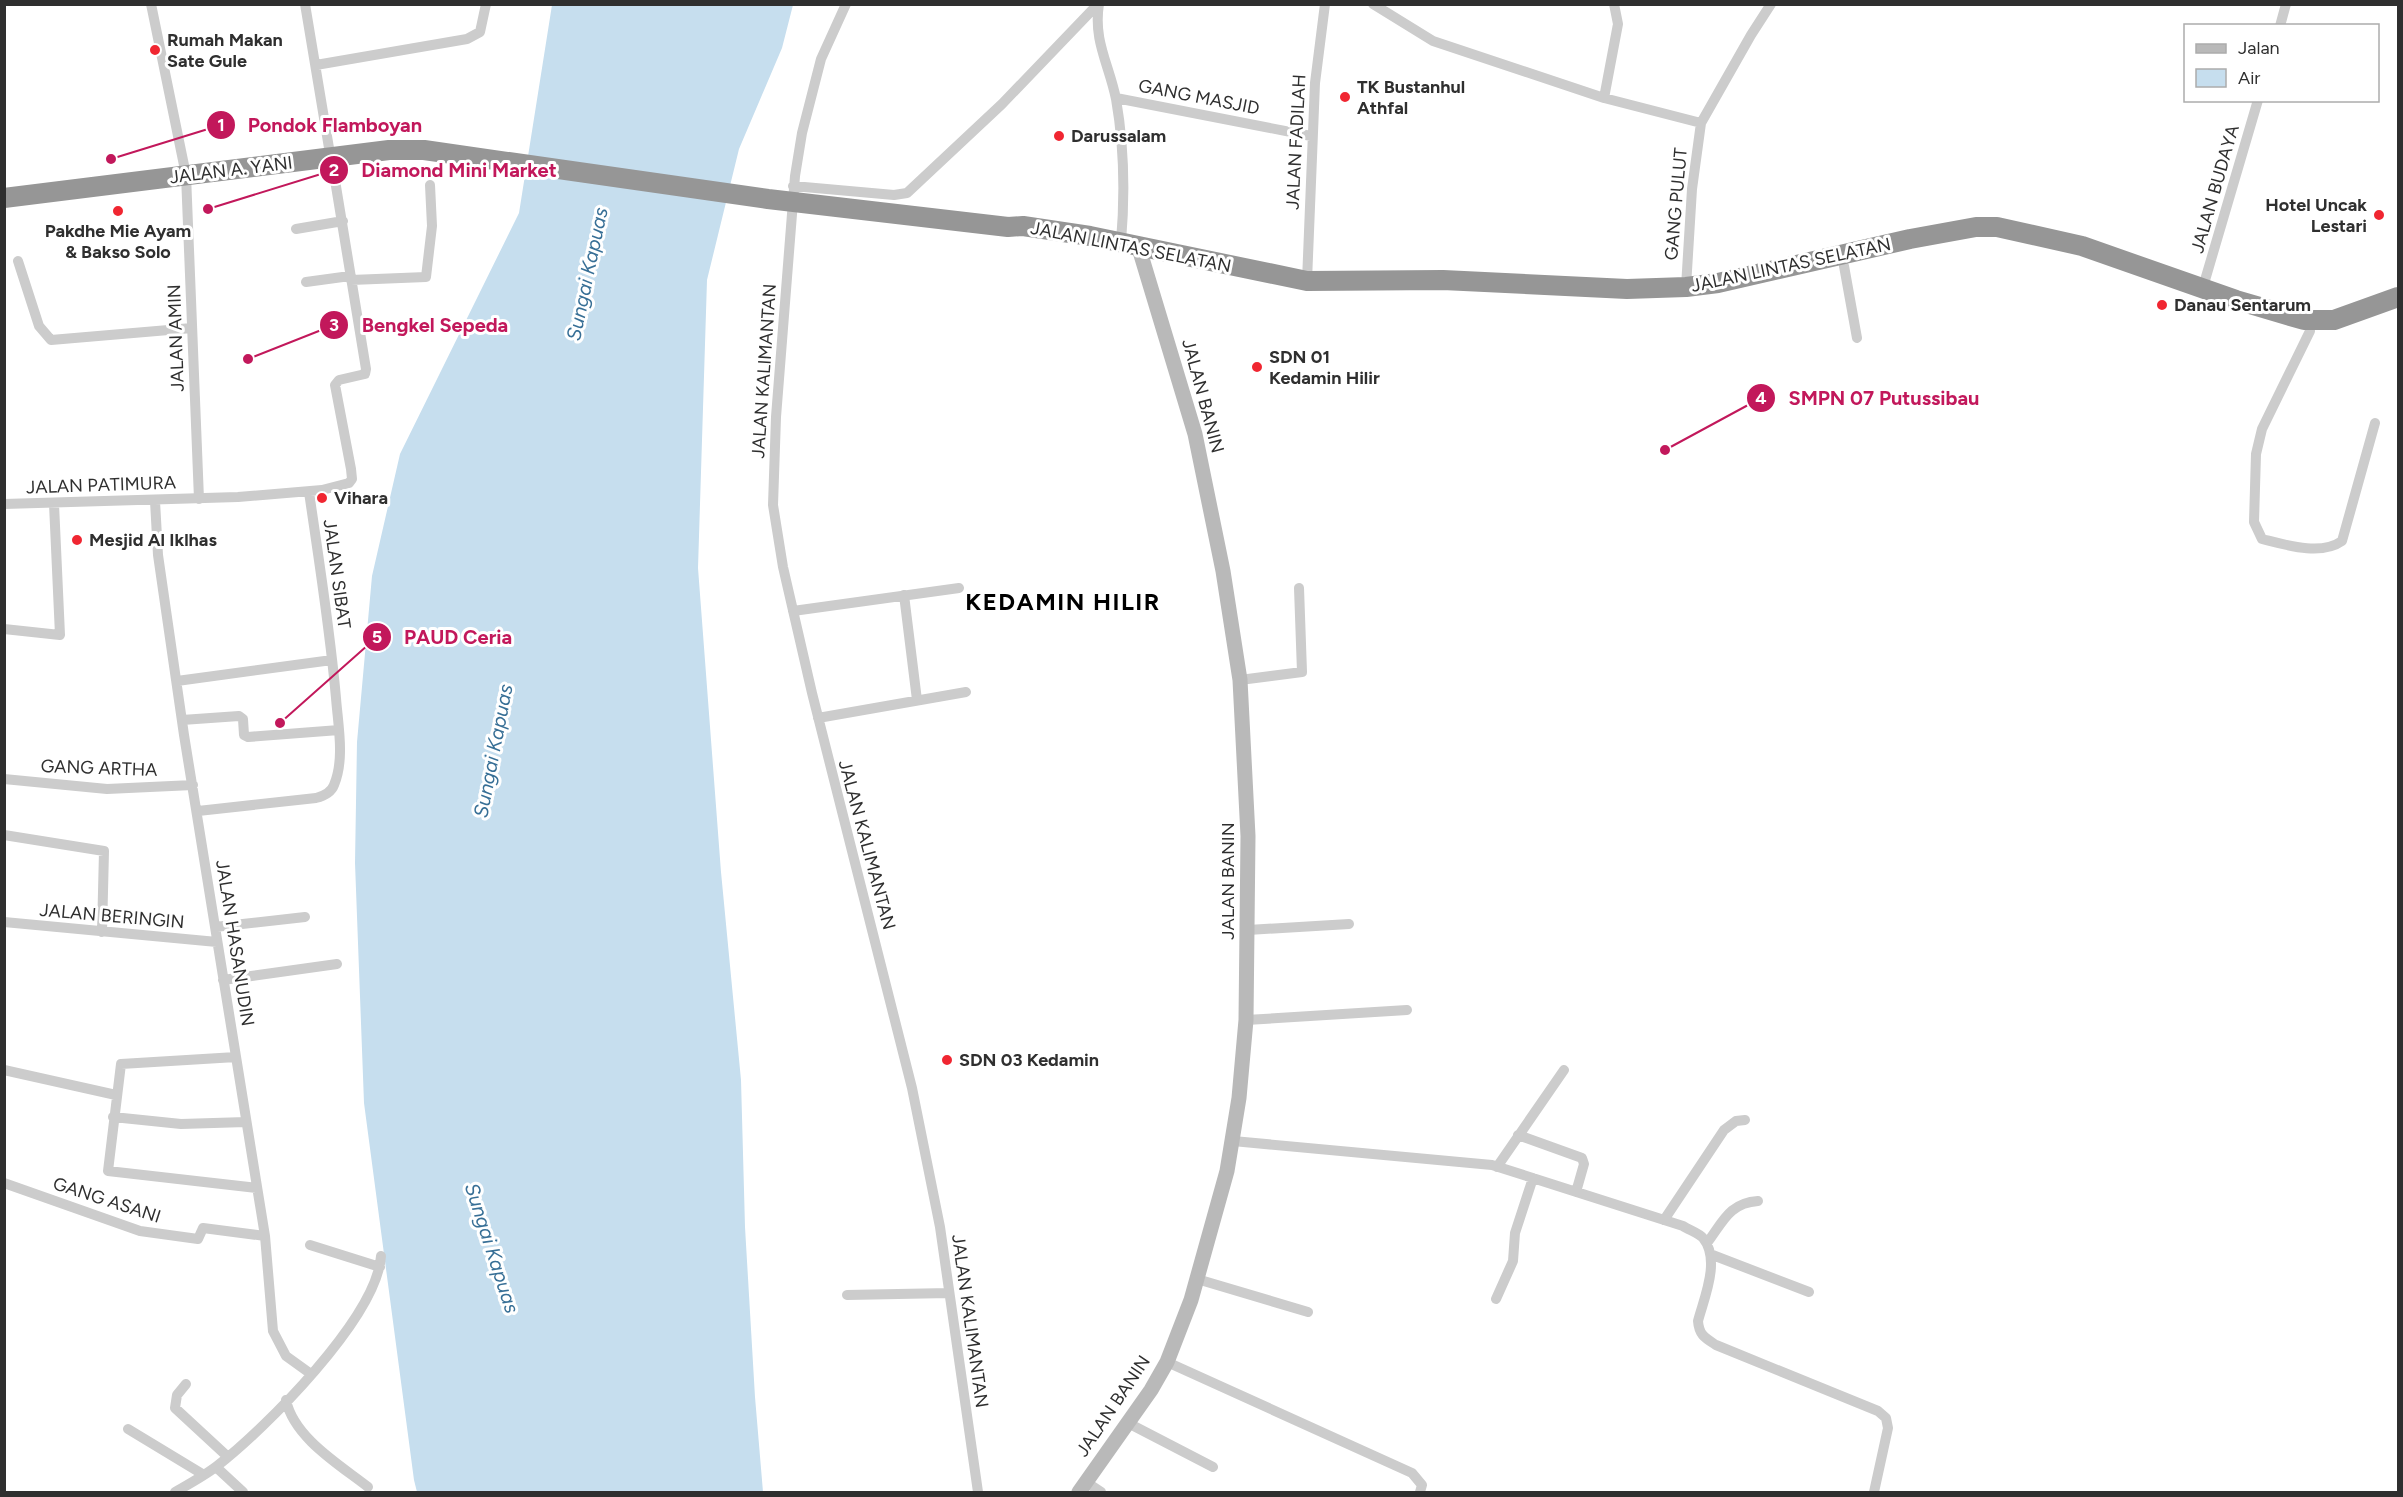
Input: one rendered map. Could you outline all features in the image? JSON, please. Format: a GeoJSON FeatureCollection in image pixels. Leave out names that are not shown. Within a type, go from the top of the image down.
{"type":"FeatureCollection","features":[{"type":"Feature","properties":{"kind":"highway","name":"JALAN A. YANI"},"geometry":{"type":"LineString","coordinates":[[4,198],[389,150],[424,150],[768,199]]}},
{"type":"Feature","properties":{"kind":"highway","name":"JALAN LINTAS SELATAN"},"geometry":{"type":"LineString","coordinates":[[768,199],[792,194],[1008,227],[1014,232],[1123,246],[1306,281],[1627,289],[1686,288],[1844,266],[1952,240],[1994,238],[2040,245],[2082,257],[2259,318],[2310,331],[2343,329],[2398,309]]}},
{"type":"Feature","properties":{"kind":"highway","name":"JALAN LINTAS SELATAN"},"geometry":{"type":"LineString","coordinates":[[1123,246],[1308,292],[1477,285],[1668,298],[1721,292],[1780,274],[1976,226],[2045,236],[2203,287],[2263,309],[2319,321],[2352,315],[2398,297]]}},
{"type":"Feature","properties":{"kind":"street","name":"JALAN AMIN"},"geometry":{"type":"LineString","coordinates":[[151,4],[186,175],[199,499]]}},
{"type":"Feature","properties":{"kind":"street"},"geometry":{"type":"LineString","coordinates":[[305,4],[329,148]]}},
{"type":"Feature","properties":{"kind":"street"},"geometry":{"type":"LineString","coordinates":[[316,65],[467,39],[480,32],[486,4]]}},
{"type":"Feature","properties":{"kind":"street","name":"JALAN KALIMANTAN"},"geometry":{"type":"LineString","coordinates":[[846,4],[821,59],[802,133],[792,194],[773,505],[793,611],[818,718],[912,1088],[940,1227],[978,1492]]}},
{"type":"Feature","properties":{"kind":"street"},"geometry":{"type":"LineString","coordinates":[[792,194],[894,195],[908,193],[1002,104],[1099,4]]}},
{"type":"Feature","properties":{"kind":"street","name":"JALAN BANIN"},"geometry":{"type":"LineString","coordinates":[[1082,1487],[1128,1423],[1167,1362],[1197,1279],[1233,1141],[1246,1020],[1248,930],[1246,761],[1240,680],[1223,571],[1195,434],[1123,246],[1120,128],[1116,98],[1099,43],[1096,23],[1099,4]]}},
{"type":"Feature","properties":{"kind":"street","name":"JALAN FADILAH"},"geometry":{"type":"LineString","coordinates":[[1306,281],[1311,136],[1317,61],[1325,4]]}},
{"type":"Feature","properties":{"kind":"street"},"geometry":{"type":"LineString","coordinates":[[1372,4],[1433,41],[1604,98],[1701,123],[1751,34],[1771,4]]}},
{"type":"Feature","properties":{"kind":"street"},"geometry":{"type":"LineString","coordinates":[[1604,98],[1618,24],[1618,11],[1614,4]]}},
{"type":"Feature","properties":{"kind":"street"},"geometry":{"type":"LineString","coordinates":[[2281,24],[2286,4]]}},
{"type":"Feature","properties":{"kind":"street","name":"GANG MASJID"},"geometry":{"type":"LineString","coordinates":[[1116,98],[1311,136]]}},
{"type":"Feature","properties":{"kind":"street","name":"JALAN BUDAYA"},"geometry":{"type":"LineString","coordinates":[[2203,287],[2257,102]]}},
{"type":"Feature","properties":{"kind":"street","name":"GANG PULUT"},"geometry":{"type":"LineString","coordinates":[[1686,288],[1692,189],[1701,123]]}},
{"type":"Feature","properties":{"kind":"street"},"geometry":{"type":"LineString","coordinates":[[333,168],[351,278]]}},
{"type":"Feature","properties":{"kind":"street"},"geometry":{"type":"LineString","coordinates":[[306,282],[351,278],[426,277],[432,226],[430,185]]}},
{"type":"Feature","properties":{"kind":"street"},"geometry":{"type":"LineString","coordinates":[[296,229],[343,221]]}},
{"type":"Feature","properties":{"kind":"street"},"geometry":{"type":"LineString","coordinates":[[18,261],[39,326],[51,340],[192,328]]}},
{"type":"Feature","properties":{"kind":"street"},"geometry":{"type":"LineString","coordinates":[[1844,266],[1857,338]]}},
{"type":"Feature","properties":{"kind":"street","name":"JALAN PATIMURA"},"geometry":{"type":"LineString","coordinates":[[4,504],[199,499],[309,492],[341,487],[352,479],[335,391],[339,380],[361,376],[366,369],[351,278]]}},
{"type":"Feature","properties":{"kind":"street"},"geometry":{"type":"LineString","coordinates":[[2310,331],[2262,429],[2256,454],[2254,522],[2262,538],[2284,545],[2324,549],[2342,541],[2374,423]]}},
{"type":"Feature","properties":{"kind":"street","name":"JALAN SIBAT"},"geometry":{"type":"LineString","coordinates":[[198,811],[324,796],[333,787],[338,769],[339,730],[332,660],[309,492]]}},
{"type":"Feature","properties":{"kind":"street","name":"JALAN HASANUDIN"},"geometry":{"type":"LineString","coordinates":[[155,501],[158,555],[182,720],[265,1236],[273,1331],[286,1356],[311,1374]]}},
{"type":"Feature","properties":{"kind":"street"},"geometry":{"type":"LineString","coordinates":[[4,629],[60,635],[54,504]]}},
{"type":"Feature","properties":{"kind":"street"},"geometry":{"type":"LineString","coordinates":[[793,611],[959,588]]}},
{"type":"Feature","properties":{"kind":"street"},"geometry":{"type":"LineString","coordinates":[[1240,680],[1302,672],[1299,588]]}},
{"type":"Feature","properties":{"kind":"street"},"geometry":{"type":"LineString","coordinates":[[904,595],[917,700]]}},
{"type":"Feature","properties":{"kind":"street"},"geometry":{"type":"LineString","coordinates":[[177,681],[332,660]]}},
{"type":"Feature","properties":{"kind":"street"},"geometry":{"type":"LineString","coordinates":[[818,718],[966,692]]}},
{"type":"Feature","properties":{"kind":"street"},"geometry":{"type":"LineString","coordinates":[[182,720],[239,716],[243,719],[244,735],[248,737],[339,730]]}},
{"type":"Feature","properties":{"kind":"street","name":"GANG ARTHA"},"geometry":{"type":"LineString","coordinates":[[4,779],[107,789],[193,785]]}},
{"type":"Feature","properties":{"kind":"street"},"geometry":{"type":"LineString","coordinates":[[4,835],[104,851],[102,932]]}},
{"type":"Feature","properties":{"kind":"street"},"geometry":{"type":"LineString","coordinates":[[214,927],[305,916]]}},
{"type":"Feature","properties":{"kind":"street","name":"JALAN BERINGIN"},"geometry":{"type":"LineString","coordinates":[[4,922],[217,942]]}},
{"type":"Feature","properties":{"kind":"street"},"geometry":{"type":"LineString","coordinates":[[1248,930],[1349,924]]}},
{"type":"Feature","properties":{"kind":"street"},"geometry":{"type":"LineString","coordinates":[[223,980],[337,964]]}},
{"type":"Feature","properties":{"kind":"street"},"geometry":{"type":"LineString","coordinates":[[1246,1020],[1407,1010]]}},
{"type":"Feature","properties":{"kind":"street"},"geometry":{"type":"LineString","coordinates":[[236,1057],[121,1064],[108,1171],[257,1188]]}},
{"type":"Feature","properties":{"kind":"street"},"geometry":{"type":"LineString","coordinates":[[4,1070],[116,1095]]}},
{"type":"Feature","properties":{"kind":"street"},"geometry":{"type":"LineString","coordinates":[[1497,1167],[1564,1070]]}},
{"type":"Feature","properties":{"kind":"street"},"geometry":{"type":"LineString","coordinates":[[113,1117],[181,1124],[246,1122]]}},
{"type":"Feature","properties":{"kind":"street"},"geometry":{"type":"LineString","coordinates":[[1664,1220],[1724,1130],[1736,1121],[1745,1120]]}},
{"type":"Feature","properties":{"kind":"street"},"geometry":{"type":"LineString","coordinates":[[1518,1135],[1582,1158],[1584,1164],[1576,1192]]}},
{"type":"Feature","properties":{"kind":"street"},"geometry":{"type":"LineString","coordinates":[[1233,1141],[1497,1167],[1664,1220],[1702,1236],[1708,1249],[1712,1269],[1698,1330],[1704,1338],[1878,1410],[1886,1418],[1888,1428],[1874,1492]]}},
{"type":"Feature","properties":{"kind":"street"},"geometry":{"type":"LineString","coordinates":[[1496,1299],[1513,1261],[1515,1233],[1533,1178]]}},
{"type":"Feature","properties":{"kind":"street","name":"GANG ASANI"},"geometry":{"type":"LineString","coordinates":[[4,1183],[84,1213],[161,1236],[198,1239],[204,1228],[265,1236]]}},
{"type":"Feature","properties":{"kind":"street"},"geometry":{"type":"LineString","coordinates":[[1708,1249],[1731,1209],[1739,1204],[1758,1201]]}},
{"type":"Feature","properties":{"kind":"street"},"geometry":{"type":"LineString","coordinates":[[174,1492],[216,1467],[286,1400],[351,1326],[370,1296],[381,1262],[310,1245]]}},
{"type":"Feature","properties":{"kind":"street"},"geometry":{"type":"LineString","coordinates":[[1708,1249],[1809,1292]]}},
{"type":"Feature","properties":{"kind":"street"},"geometry":{"type":"LineString","coordinates":[[1197,1279],[1308,1312]]}},
{"type":"Feature","properties":{"kind":"street"},"geometry":{"type":"LineString","coordinates":[[847,1295],[949,1293]]}},
{"type":"Feature","properties":{"kind":"street"},"geometry":{"type":"LineString","coordinates":[[1167,1362],[1412,1473],[1422,1485],[1420,1492]]}},
{"type":"Feature","properties":{"kind":"street"},"geometry":{"type":"LineString","coordinates":[[186,1384],[177,1395],[175,1408],[228,1457]]}},
{"type":"Feature","properties":{"kind":"street"},"geometry":{"type":"LineString","coordinates":[[286,1400],[298,1426],[315,1445],[368,1487]]}},
{"type":"Feature","properties":{"kind":"street"},"geometry":{"type":"LineString","coordinates":[[1128,1423],[1213,1467]]}},
{"type":"Feature","properties":{"kind":"street"},"geometry":{"type":"LineString","coordinates":[[128,1429],[204,1475]]}},
{"type":"Feature","properties":{"kind":"street"},"geometry":{"type":"LineString","coordinates":[[216,1467],[243,1492]]}},
{"type":"Feature","properties":{"kind":"street"},"geometry":{"type":"LineString","coordinates":[[1082,1487],[1101,1492]]}},
{"type":"Feature","properties":{"kind":"water","name":"Sungai Kapuas"},"geometry":{"type":"Polygon","coordinates":[[[552,5],[793,5],[782,48],[739,149],[707,280],[698,568],[721,872],[741,1080],[745,1227],[763,1492],[417,1492],[414,1480],[364,1103],[355,863],[357,742],[372,576],[400,454],[519,213],[552,5]]]}},
{"type":"Feature","properties":{"kind":"place","name":"Rumah Makan Sate Gule"},"geometry":{"type":"Point","coordinates":[155,50]}},
{"type":"Feature","properties":{"kind":"place","name":"TK Bustanhul Athfal"},"geometry":{"type":"Point","coordinates":[1345,97]}},
{"type":"Feature","properties":{"kind":"place","name":"Darussalam"},"geometry":{"type":"Point","coordinates":[1059,136]}},
{"type":"Feature","properties":{"kind":"place","name":"Pondok Flamboyan"},"geometry":{"type":"Point","coordinates":[111,159]}},
{"type":"Feature","properties":{"kind":"place","name":"Diamond Mini Market"},"geometry":{"type":"Point","coordinates":[208,209]}},
{"type":"Feature","properties":{"kind":"place","name":"Pakdhe Mie Ayam & Bakso Solo"},"geometry":{"type":"Point","coordinates":[118,211]}},
{"type":"Feature","properties":{"kind":"place","name":"Hotel Uncak Lestari"},"geometry":{"type":"Point","coordinates":[2379,215]}},
{"type":"Feature","properties":{"kind":"place","name":"Danau Sentarum"},"geometry":{"type":"Point","coordinates":[2162,305]}},
{"type":"Feature","properties":{"kind":"place","name":"Bengkel Sepeda"},"geometry":{"type":"Point","coordinates":[248,359]}},
{"type":"Feature","properties":{"kind":"place","name":"SDN 01 Kedamin Hilir"},"geometry":{"type":"Point","coordinates":[1257,367]}},
{"type":"Feature","properties":{"kind":"place","name":"SMPN 07 Putussibau"},"geometry":{"type":"Point","coordinates":[1665,450]}},
{"type":"Feature","properties":{"kind":"place","name":"Vihara"},"geometry":{"type":"Point","coordinates":[322,498]}},
{"type":"Feature","properties":{"kind":"place","name":"Mesjid Al Iklhas"},"geometry":{"type":"Point","coordinates":[77,540]}},
{"type":"Feature","properties":{"kind":"place","name":"PAUD Ceria"},"geometry":{"type":"Point","coordinates":[280,723]}},
{"type":"Feature","properties":{"kind":"place","name":"SDN 03 Kedamin"},"geometry":{"type":"Point","coordinates":[947,1060]}},
{"type":"Feature","properties":{"kind":"district","name":"KEDAMIN HILIR"},"geometry":{"type":"Point","coordinates":[1063,602]}}]}
